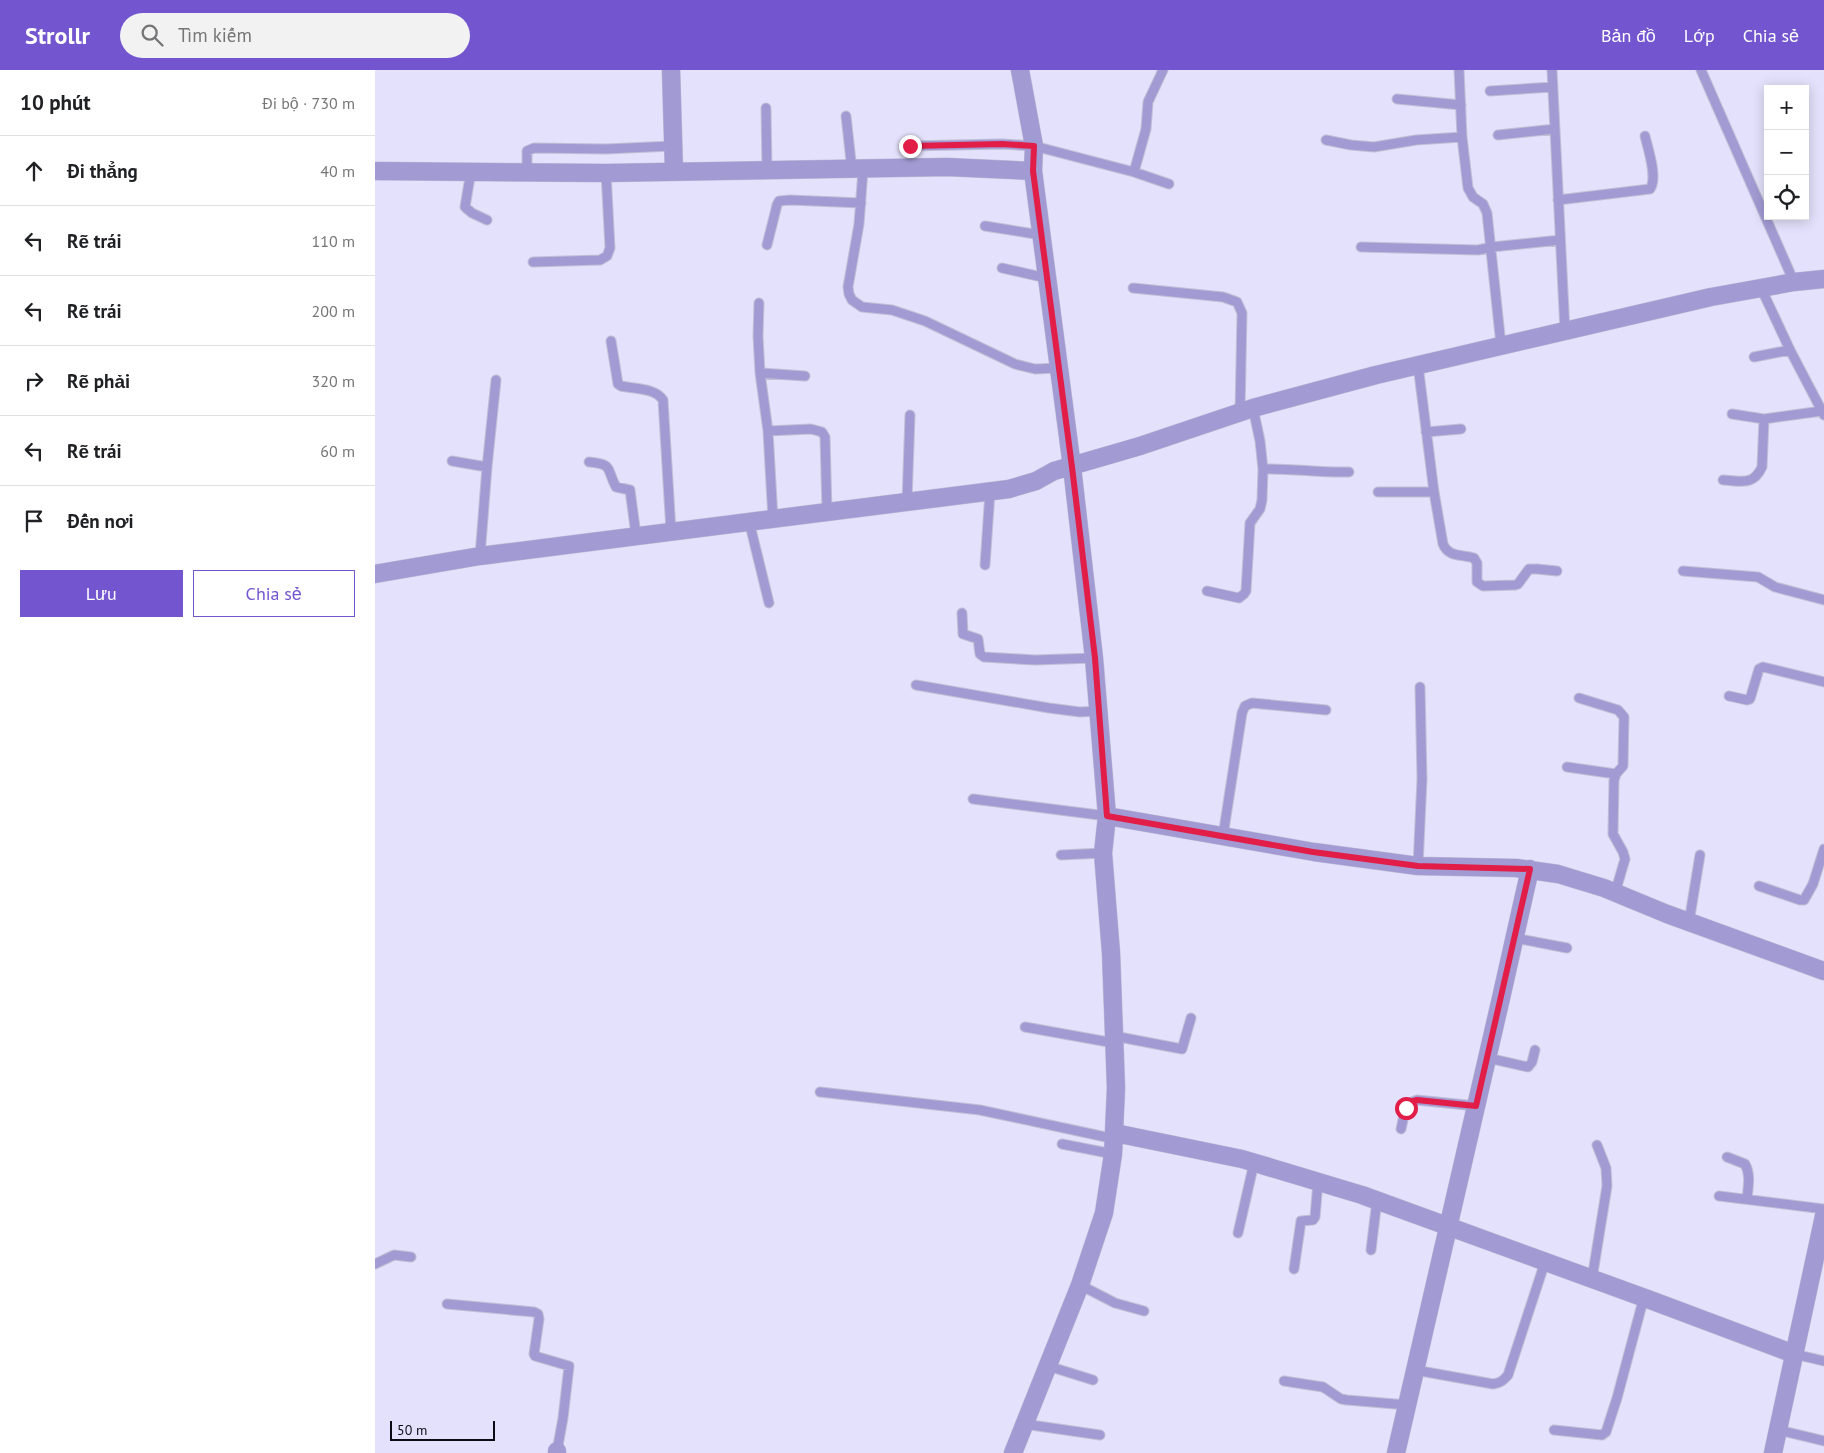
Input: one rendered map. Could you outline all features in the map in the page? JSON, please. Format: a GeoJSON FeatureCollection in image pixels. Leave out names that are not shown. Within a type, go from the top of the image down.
{"type":"FeatureCollection","features":[{"type":"Feature","properties":{"kind":"street"},"geometry":{"type":"LineString","coordinates":[[671,70],[673,159]]}},
{"type":"Feature","properties":{"kind":"street"},"geometry":{"type":"LineString","coordinates":[[1013,1453],[1080,1285],[1104,1213],[1114,1142],[1116,1088],[1107,893],[1103,853],[1107,816],[1095,658],[1072,467],[1046,278],[1033,158],[1020,70]]}},
{"type":"Feature","properties":{"kind":"street"},"geometry":{"type":"LineString","coordinates":[[375,171],[471,171],[527,164],[606,173],[673,159],[767,167],[854,164],[947,167],[1033,158]]}},
{"type":"Feature","properties":{"kind":"street"},"geometry":{"type":"LineString","coordinates":[[375,574],[480,556],[1009,489],[1036,481],[1054,471],[1140,446],[1246,410],[1418,365],[1711,297],[1794,282],[1824,279]]}},
{"type":"Feature","properties":{"kind":"street"},"geometry":{"type":"LineString","coordinates":[[1107,816],[1313,852],[1418,866],[1530,869],[1558,874],[1615,893],[1824,971]]}},
{"type":"Feature","properties":{"kind":"street"},"geometry":{"type":"LineString","coordinates":[[1396,1453],[1530,869]]}},
{"type":"Feature","properties":{"kind":"street"},"geometry":{"type":"LineString","coordinates":[[1114,1142],[1202,1150],[1254,1163],[1377,1200],[1644,1297],[1794,1354]]}},
{"type":"Feature","properties":{"kind":"street"},"geometry":{"type":"LineString","coordinates":[[1773,1453],[1824,1216]]}},
{"type":"Feature","properties":{"kind":"lane"},"geometry":{"type":"LineString","coordinates":[[1134,172],[1146,129],[1148,102],[1161,70]]}},
{"type":"Feature","properties":{"kind":"lane"},"geometry":{"type":"LineString","coordinates":[[1459,70],[1462,136],[1468,188],[1473,197],[1485,208],[1492,247],[1501,345]]}},
{"type":"Feature","properties":{"kind":"lane"},"geometry":{"type":"LineString","coordinates":[[1552,70],[1565,330]]}},
{"type":"Feature","properties":{"kind":"lane"},"geometry":{"type":"LineString","coordinates":[[1701,70],[1794,282]]}},
{"type":"Feature","properties":{"kind":"lane"},"geometry":{"type":"LineString","coordinates":[[1490,91],[1553,87]]}},
{"type":"Feature","properties":{"kind":"lane"},"geometry":{"type":"LineString","coordinates":[[1397,99],[1461,104]]}},
{"type":"Feature","properties":{"kind":"lane"},"geometry":{"type":"LineString","coordinates":[[767,108],[767,167]]}},
{"type":"Feature","properties":{"kind":"lane"},"geometry":{"type":"LineString","coordinates":[[845,116],[861,203],[857,245],[848,287],[849,294],[857,304],[862,307],[892,310],[925,321],[1015,364],[1035,369],[1059,368]]}},
{"type":"Feature","properties":{"kind":"lane"},"geometry":{"type":"LineString","coordinates":[[1498,135],[1555,129]]}},
{"type":"Feature","properties":{"kind":"lane"},"geometry":{"type":"LineString","coordinates":[[1326,140],[1374,147],[1416,140],[1462,136]]}},
{"type":"Feature","properties":{"kind":"lane"},"geometry":{"type":"LineString","coordinates":[[1558,200],[1650,189],[1653,185],[1653,173],[1645,136]]}},
{"type":"Feature","properties":{"kind":"lane"},"geometry":{"type":"LineString","coordinates":[[910,146],[1002,144],[1033,158],[1134,172],[1169,184]]}},
{"type":"Feature","properties":{"kind":"lane"},"geometry":{"type":"LineString","coordinates":[[527,164],[527,151],[533,148],[588,149],[673,159]]}},
{"type":"Feature","properties":{"kind":"lane"},"geometry":{"type":"LineString","coordinates":[[471,171],[465,207],[472,213],[487,220]]}},
{"type":"Feature","properties":{"kind":"lane"},"geometry":{"type":"LineString","coordinates":[[533,262],[600,260],[607,256],[610,248],[606,173]]}},
{"type":"Feature","properties":{"kind":"lane"},"geometry":{"type":"LineString","coordinates":[[767,245],[779,201],[861,203]]}},
{"type":"Feature","properties":{"kind":"lane"},"geometry":{"type":"LineString","coordinates":[[985,226],[1041,234]]}},
{"type":"Feature","properties":{"kind":"lane"},"geometry":{"type":"LineString","coordinates":[[1361,246],[1478,250],[1560,240]]}},
{"type":"Feature","properties":{"kind":"lane"},"geometry":{"type":"LineString","coordinates":[[1001,268],[1046,278]]}},
{"type":"Feature","properties":{"kind":"lane"},"geometry":{"type":"LineString","coordinates":[[1133,288],[1223,298],[1237,302],[1242,313],[1246,410],[1260,441],[1263,469],[1261,504],[1250,523],[1249,560],[1244,594],[1239,598],[1207,591]]}},
{"type":"Feature","properties":{"kind":"lane"},"geometry":{"type":"LineString","coordinates":[[1732,414],[1764,419],[1823,413],[1790,350],[1761,288]]}},
{"type":"Feature","properties":{"kind":"lane"},"geometry":{"type":"LineString","coordinates":[[759,303],[760,372],[768,430],[773,519]]}},
{"type":"Feature","properties":{"kind":"lane"},"geometry":{"type":"LineString","coordinates":[[611,342],[618,384],[654,392],[663,400],[671,531]]}},
{"type":"Feature","properties":{"kind":"lane"},"geometry":{"type":"LineString","coordinates":[[1754,357],[1790,350]]}},
{"type":"Feature","properties":{"kind":"lane"},"geometry":{"type":"LineString","coordinates":[[1418,365],[1434,492],[1445,549],[1448,553],[1475,558],[1477,560],[1478,584],[1483,586],[1518,584],[1529,569],[1537,568],[1557,571]]}},
{"type":"Feature","properties":{"kind":"lane"},"geometry":{"type":"LineString","coordinates":[[760,372],[805,376]]}},
{"type":"Feature","properties":{"kind":"lane"},"geometry":{"type":"LineString","coordinates":[[480,556],[496,380]]}},
{"type":"Feature","properties":{"kind":"lane"},"geometry":{"type":"LineString","coordinates":[[907,501],[910,415]]}},
{"type":"Feature","properties":{"kind":"lane"},"geometry":{"type":"LineString","coordinates":[[1723,480],[1745,482],[1752,480],[1759,474],[1762,467],[1764,419]]}},
{"type":"Feature","properties":{"kind":"lane"},"geometry":{"type":"LineString","coordinates":[[768,430],[811,429],[822,432],[825,437],[827,511]]}},
{"type":"Feature","properties":{"kind":"lane"},"geometry":{"type":"LineString","coordinates":[[1426,432],[1461,429]]}},
{"type":"Feature","properties":{"kind":"lane"},"geometry":{"type":"LineString","coordinates":[[452,461],[487,467]]}},
{"type":"Feature","properties":{"kind":"lane"},"geometry":{"type":"LineString","coordinates":[[589,462],[605,465],[616,487],[630,490],[636,536]]}},
{"type":"Feature","properties":{"kind":"lane"},"geometry":{"type":"LineString","coordinates":[[1263,469],[1282,468],[1323,472],[1349,472]]}},
{"type":"Feature","properties":{"kind":"lane"},"geometry":{"type":"LineString","coordinates":[[985,565],[990,492]]}},
{"type":"Feature","properties":{"kind":"lane"},"geometry":{"type":"LineString","coordinates":[[1378,492],[1434,492]]}},
{"type":"Feature","properties":{"kind":"lane"},"geometry":{"type":"LineString","coordinates":[[749,521],[769,603]]}},
{"type":"Feature","properties":{"kind":"lane"},"geometry":{"type":"LineString","coordinates":[[1683,571],[1758,578],[1775,587],[1824,600]]}},
{"type":"Feature","properties":{"kind":"lane"},"geometry":{"type":"LineString","coordinates":[[962,613],[963,634],[978,639],[980,654],[984,657],[1035,660],[1095,658]]}},
{"type":"Feature","properties":{"kind":"lane"},"geometry":{"type":"LineString","coordinates":[[1729,696],[1750,699],[1759,669],[1763,667],[1824,682]]}},
{"type":"Feature","properties":{"kind":"lane"},"geometry":{"type":"LineString","coordinates":[[916,685],[1059,709],[1098,712]]}},
{"type":"Feature","properties":{"kind":"lane"},"geometry":{"type":"LineString","coordinates":[[1418,866],[1422,779],[1420,687]]}},
{"type":"Feature","properties":{"kind":"lane"},"geometry":{"type":"LineString","coordinates":[[1579,698],[1618,710],[1623,714],[1625,728],[1623,766],[1616,774],[1614,780],[1613,834],[1625,859],[1615,893]]}},
{"type":"Feature","properties":{"kind":"lane"},"geometry":{"type":"LineString","coordinates":[[1223,836],[1242,713],[1245,706],[1252,703],[1326,710]]}},
{"type":"Feature","properties":{"kind":"lane"},"geometry":{"type":"LineString","coordinates":[[1567,767],[1616,774]]}},
{"type":"Feature","properties":{"kind":"lane"},"geometry":{"type":"LineString","coordinates":[[973,799],[1107,816]]}},
{"type":"Feature","properties":{"kind":"lane"},"geometry":{"type":"LineString","coordinates":[[1759,886],[1804,900],[1813,884],[1824,849]]}},
{"type":"Feature","properties":{"kind":"lane"},"geometry":{"type":"LineString","coordinates":[[1061,855],[1103,853]]}},
{"type":"Feature","properties":{"kind":"lane"},"geometry":{"type":"LineString","coordinates":[[1689,922],[1700,855]]}},
{"type":"Feature","properties":{"kind":"lane"},"geometry":{"type":"LineString","coordinates":[[1515,938],[1567,948]]}},
{"type":"Feature","properties":{"kind":"lane"},"geometry":{"type":"LineString","coordinates":[[1025,1027],[1182,1049],[1191,1018]]}},
{"type":"Feature","properties":{"kind":"lane"},"geometry":{"type":"LineString","coordinates":[[1488,1058],[1528,1067],[1532,1062],[1535,1050]]}},
{"type":"Feature","properties":{"kind":"lane"},"geometry":{"type":"LineString","coordinates":[[820,1092],[980,1110],[1114,1142]]}},
{"type":"Feature","properties":{"kind":"lane"},"geometry":{"type":"LineString","coordinates":[[1401,1130],[1406,1108],[1410,1102],[1417,1100],[1476,1106]]}},
{"type":"Feature","properties":{"kind":"lane"},"geometry":{"type":"LineString","coordinates":[[1062,1144],[1114,1142]]}},
{"type":"Feature","properties":{"kind":"lane"},"geometry":{"type":"LineString","coordinates":[[1592,1279],[1607,1186],[1606,1168],[1597,1145]]}},
{"type":"Feature","properties":{"kind":"lane"},"geometry":{"type":"LineString","coordinates":[[1727,1157],[1740,1161],[1747,1168],[1749,1174],[1747,1199]]}},
{"type":"Feature","properties":{"kind":"lane"},"geometry":{"type":"LineString","coordinates":[[1238,1233],[1254,1163]]}},
{"type":"Feature","properties":{"kind":"lane"},"geometry":{"type":"LineString","coordinates":[[1294,1269],[1301,1220],[1313,1220],[1315,1216],[1318,1182]]}},
{"type":"Feature","properties":{"kind":"lane"},"geometry":{"type":"LineString","coordinates":[[1719,1196],[1824,1209]]}},
{"type":"Feature","properties":{"kind":"lane"},"geometry":{"type":"LineString","coordinates":[[1371,1250],[1377,1200]]}},
{"type":"Feature","properties":{"kind":"lane"},"geometry":{"type":"LineString","coordinates":[[375,1264],[394,1255],[411,1257]]}},
{"type":"Feature","properties":{"kind":"lane"},"geometry":{"type":"LineString","coordinates":[[1415,1370],[1493,1384],[1504,1380],[1508,1375],[1545,1262]]}},
{"type":"Feature","properties":{"kind":"lane"},"geometry":{"type":"LineString","coordinates":[[1080,1285],[1115,1303],[1144,1311]]}},
{"type":"Feature","properties":{"kind":"lane"},"geometry":{"type":"LineString","coordinates":[[1554,1430],[1602,1435],[1606,1432],[1644,1297]]}},
{"type":"Feature","properties":{"kind":"lane"},"geometry":{"type":"LineString","coordinates":[[447,1304],[534,1312],[538,1314],[535,1356],[569,1366],[557,1452]]}},
{"type":"Feature","properties":{"kind":"lane"},"geometry":{"type":"LineString","coordinates":[[1794,1354],[1824,1361]]}},
{"type":"Feature","properties":{"kind":"lane"},"geometry":{"type":"LineString","coordinates":[[1048,1366],[1093,1380]]}},
{"type":"Feature","properties":{"kind":"lane"},"geometry":{"type":"LineString","coordinates":[[1284,1382],[1323,1388],[1341,1399],[1407,1405]]}},
{"type":"Feature","properties":{"kind":"lane"},"geometry":{"type":"LineString","coordinates":[[1024,1424],[1100,1435]]}},
{"type":"Feature","properties":{"kind":"lane"},"geometry":{"type":"LineString","coordinates":[[1779,1430],[1824,1441]]}},
{"type":"Feature","properties":{"kind":"route"},"geometry":{"type":"LineString","coordinates":[[910,146],[1002,144],[1034,146],[1033,171],[1095,658],[1102,770],[1107,816],[1313,852],[1418,866],[1530,869],[1495,1030],[1476,1106],[1417,1100],[1410,1102],[1406,1108]]}}]}
